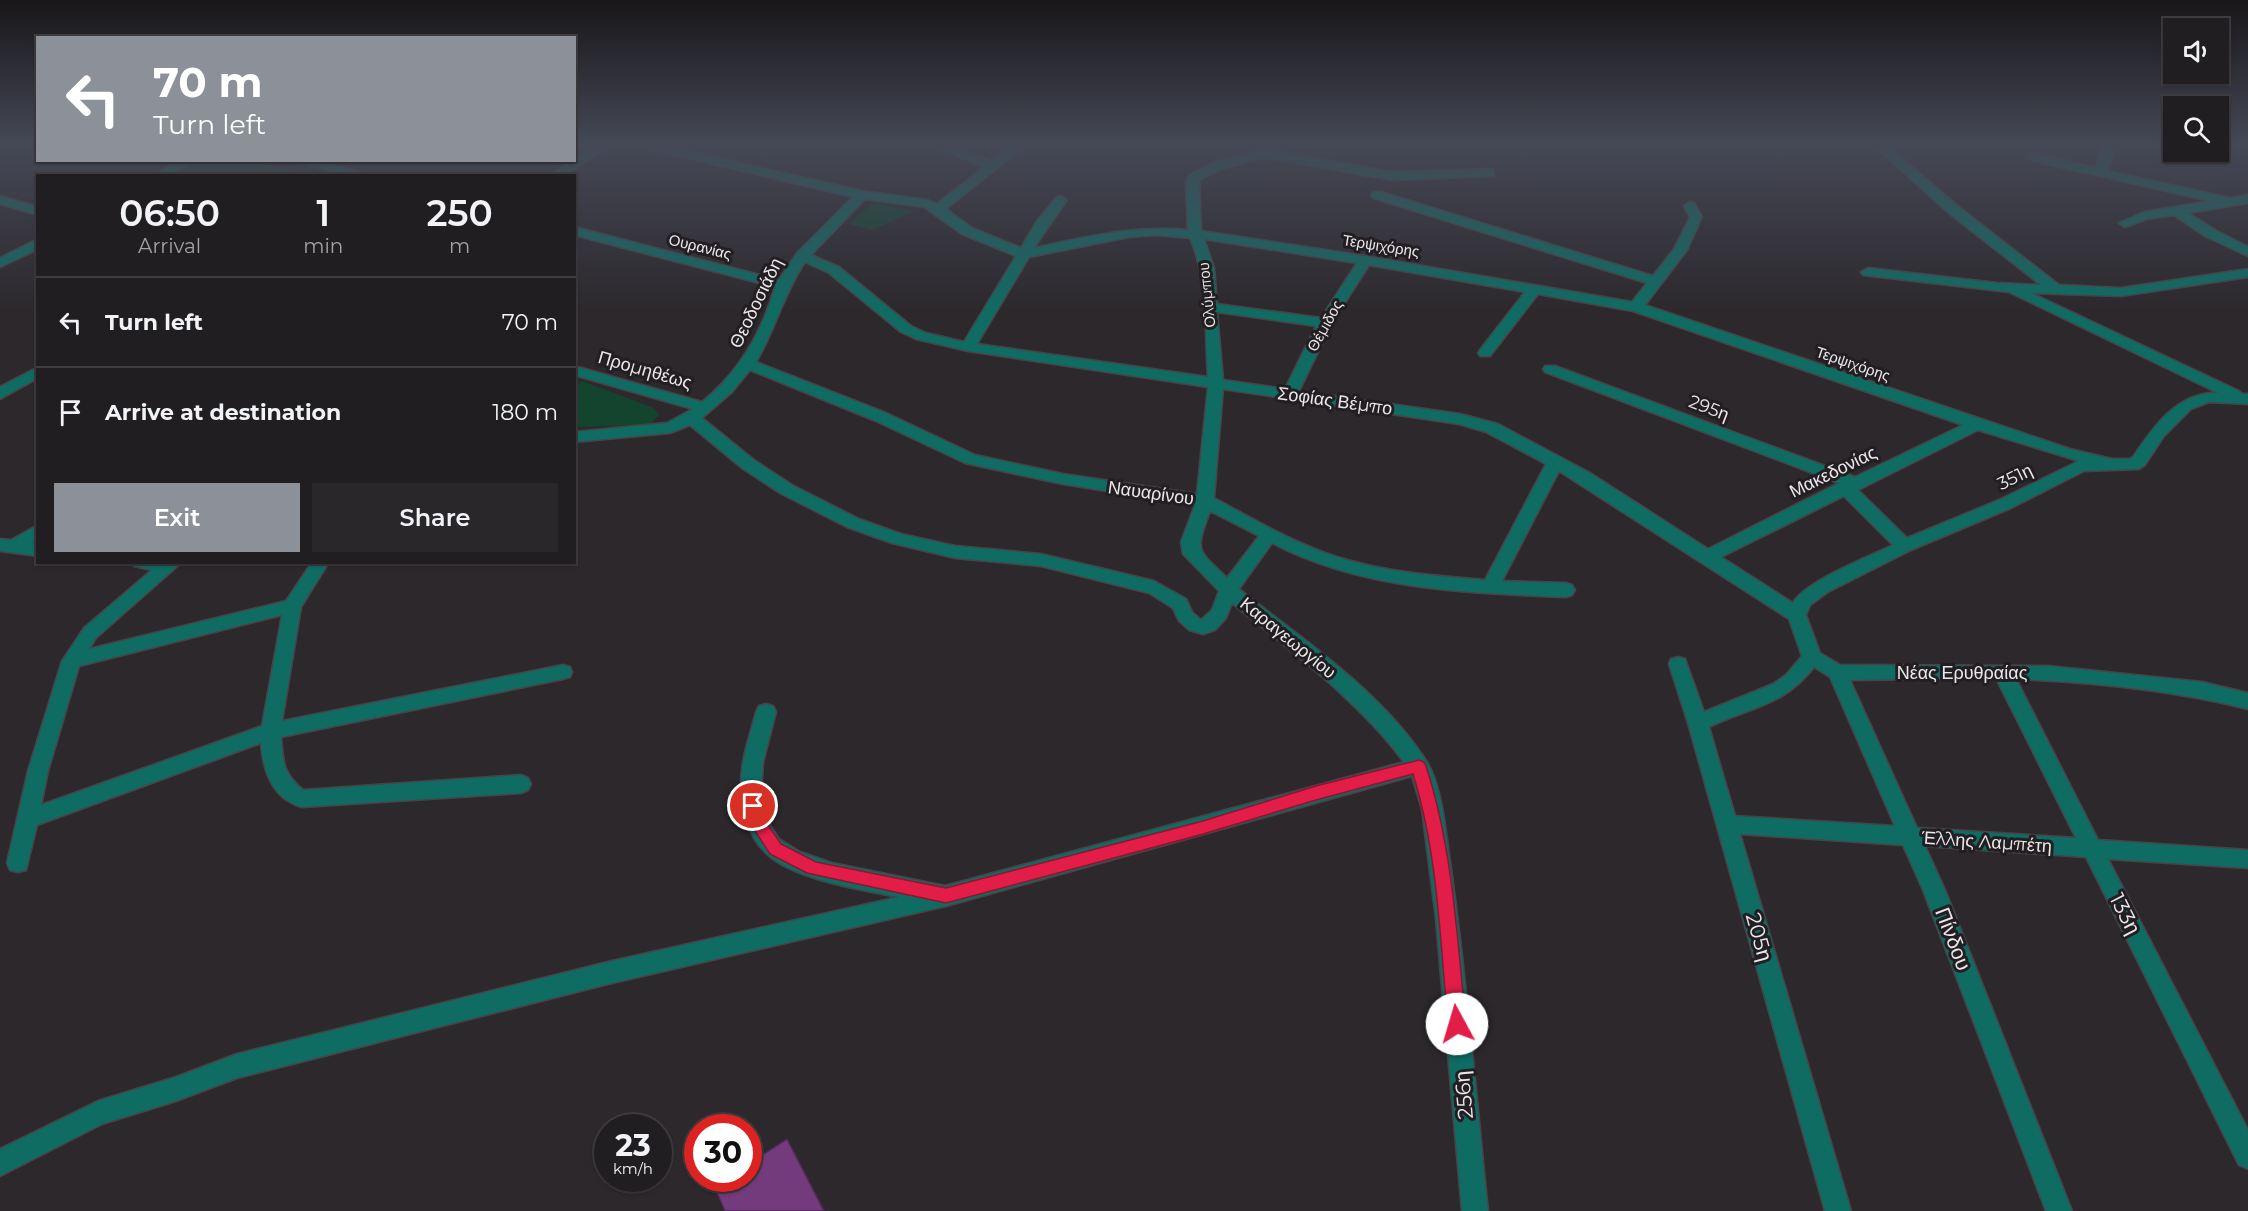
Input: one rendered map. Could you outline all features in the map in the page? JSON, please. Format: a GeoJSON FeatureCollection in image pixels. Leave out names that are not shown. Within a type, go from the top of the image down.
{"type":"FeatureCollection","features":[{"type":"Feature","properties":{"kind":"street"},"geometry":{"type":"LineString","coordinates":[[0,200],[36,210]]}},
{"type":"Feature","properties":{"kind":"street","name":"Θεοδοσιάδη"},"geometry":{"type":"LineString","coordinates":[[576,437],[670,428],[698,413],[727,389],[747,364],[777,305],[783,285],[802,256],[858,200]]}},
{"type":"Feature","properties":{"kind":"street"},"geometry":{"type":"LineString","coordinates":[[907,200],[938,209],[956,226],[1023,254]]}},
{"type":"Feature","properties":{"kind":"street"},"geometry":{"type":"LineString","coordinates":[[938,209],[950,200]]}},
{"type":"Feature","properties":{"kind":"street"},"geometry":{"type":"LineString","coordinates":[[968,347],[1023,254],[1061,200]]}},
{"type":"Feature","properties":{"kind":"street","name":"Ολύμπου"},"geometry":{"type":"LineString","coordinates":[[1194,200],[1195,234],[1207,268],[1216,384],[1205,501]]}},
{"type":"Feature","properties":{"kind":"street"},"geometry":{"type":"LineString","coordinates":[[1392,200],[1654,281]]}},
{"type":"Feature","properties":{"kind":"street"},"geometry":{"type":"LineString","coordinates":[[1943,200],[2054,288]]}},
{"type":"Feature","properties":{"kind":"street"},"geometry":{"type":"LineString","coordinates":[[2220,200],[2227,201]]}},
{"type":"Feature","properties":{"kind":"street"},"geometry":{"type":"LineString","coordinates":[[2125,223],[2144,216],[2243,200]]}},
{"type":"Feature","properties":{"kind":"street"},"geometry":{"type":"LineString","coordinates":[[1636,307],[1680,250],[1693,226],[1696,217],[1690,206]]}},
{"type":"Feature","properties":{"kind":"street"},"geometry":{"type":"LineString","coordinates":[[2175,210],[2210,233],[2248,252]]}},
{"type":"Feature","properties":{"kind":"street","name":"Τερψιχόρης"},"geometry":{"type":"LineString","coordinates":[[1023,254],[1140,231],[1195,234],[1365,260],[1636,307],[1977,424],[2067,453],[2112,464]]}},
{"type":"Feature","properties":{"kind":"street","name":"Ουρανίας"},"geometry":{"type":"LineString","coordinates":[[576,232],[783,285]]}},
{"type":"Feature","properties":{"kind":"street"},"geometry":{"type":"LineString","coordinates":[[0,263],[36,244]]}},
{"type":"Feature","properties":{"kind":"street","name":"Σοφίας Βέμπο"},"geometry":{"type":"LineString","coordinates":[[802,256],[834,270],[906,329],[921,336],[968,347],[1474,422],[1492,428],[1584,477],[1797,615]]}},
{"type":"Feature","properties":{"kind":"street","name":"Θέμιδος"},"geometry":{"type":"LineString","coordinates":[[1289,394],[1325,323],[1365,260]]}},
{"type":"Feature","properties":{"kind":"street"},"geometry":{"type":"LineString","coordinates":[[1868,272],[2011,287],[2132,292],[2197,279],[2248,273]]}},
{"type":"Feature","properties":{"kind":"street"},"geometry":{"type":"LineString","coordinates":[[2011,287],[2171,366],[2247,399]]}},
{"type":"Feature","properties":{"kind":"street"},"geometry":{"type":"LineString","coordinates":[[1485,353],[1534,290]]}},
{"type":"Feature","properties":{"kind":"street"},"geometry":{"type":"LineString","coordinates":[[1210,307],[1325,323]]}},
{"type":"Feature","properties":{"kind":"street","name":"Ναυαρίνου"},"geometry":{"type":"LineString","coordinates":[[747,364],[881,417],[971,459],[1073,481],[1205,501],[1269,535],[1332,562],[1443,583],[1566,590]]}},
{"type":"Feature","properties":{"kind":"street","name":"295η"},"geometry":{"type":"LineString","coordinates":[[1550,369],[1850,485]]}},
{"type":"Feature","properties":{"kind":"street","name":"Προμηθέως"},"geometry":{"type":"LineString","coordinates":[[576,370],[698,413]]}},
{"type":"Feature","properties":{"kind":"street"},"geometry":{"type":"LineString","coordinates":[[0,394],[36,372]]}},
{"type":"Feature","properties":{"kind":"street","name":"351η"},"geometry":{"type":"LineString","coordinates":[[1797,615],[1803,601],[1810,594],[1905,546],[2005,504],[2081,466],[2133,465],[2139,461],[2158,432],[2186,406],[2207,396],[2247,399]]}},
{"type":"Feature","properties":{"kind":"street"},"geometry":{"type":"LineString","coordinates":[[698,413],[748,464],[786,489],[853,523],[898,539],[955,552],[1041,560],[1154,588],[1170,596],[1179,604],[1185,616],[1195,625],[1203,627],[1209,625],[1220,613],[1228,590],[1269,535]]}},
{"type":"Feature","properties":{"kind":"street","name":"Μακεδονίας"},"geometry":{"type":"LineString","coordinates":[[1707,557],[1977,424]]}},
{"type":"Feature","properties":{"kind":"street"},"geometry":{"type":"LineString","coordinates":[[1490,587],[1556,461]]}},
{"type":"Feature","properties":{"kind":"street"},"geometry":{"type":"LineString","coordinates":[[1850,485],[1905,546]]}},
{"type":"Feature","properties":{"kind":"street","name":"Καραγεωργίου"},"geometry":{"type":"LineString","coordinates":[[1205,501],[1190,542],[1192,554],[1228,590],[1346,685],[1390,729],[1419,766]]}},
{"type":"Feature","properties":{"kind":"street"},"geometry":{"type":"LineString","coordinates":[[7,546],[36,532]]}},
{"type":"Feature","properties":{"kind":"street"},"geometry":{"type":"LineString","coordinates":[[7,546],[36,550]]}},
{"type":"Feature","properties":{"kind":"street"},"geometry":{"type":"LineString","coordinates":[[18,863],[39,771],[70,661],[90,633],[171,564]]}},
{"type":"Feature","properties":{"kind":"street"},"geometry":{"type":"LineString","coordinates":[[320,564],[292,606],[292,618],[281,661],[271,731],[276,774],[286,789],[298,798],[320,799],[521,784]]}},
{"type":"Feature","properties":{"kind":"street"},"geometry":{"type":"LineString","coordinates":[[70,661],[292,606]]}},
{"type":"Feature","properties":{"kind":"street"},"geometry":{"type":"LineString","coordinates":[[1698,723],[1719,712],[1758,699],[1791,682],[1812,657],[1797,615]]}},
{"type":"Feature","properties":{"kind":"street","name":"Νέας Ερυθραίας"},"geometry":{"type":"LineString","coordinates":[[1812,657],[1837,672],[1881,674],[2002,671],[2128,680],[2202,690],[2248,701]]}},
{"type":"Feature","properties":{"kind":"street","name":"205η"},"geometry":{"type":"LineString","coordinates":[[1678,664],[1698,723],[1838,1211]]}},
{"type":"Feature","properties":{"kind":"street","name":"133η"},"geometry":{"type":"LineString","coordinates":[[2002,671],[2248,1156]]}},
{"type":"Feature","properties":{"kind":"street"},"geometry":{"type":"LineString","coordinates":[[28,819],[271,731],[563,672]]}},
{"type":"Feature","properties":{"kind":"street","name":"Πίνδου"},"geometry":{"type":"LineString","coordinates":[[1837,672],[1934,890],[2059,1211]]}},
{"type":"Feature","properties":{"kind":"street"},"geometry":{"type":"LineString","coordinates":[[766,712],[754,759],[751,791],[756,820],[775,849],[813,868],[946,896]]}},
{"type":"Feature","properties":{"kind":"street"},"geometry":{"type":"LineString","coordinates":[[0,1163],[98,1113],[176,1089],[237,1066],[612,972],[946,896],[1419,766]]}},
{"type":"Feature","properties":{"kind":"street","name":"256η"},"geometry":{"type":"LineString","coordinates":[[1419,766],[1432,808],[1447,919],[1474,1211]]}},
{"type":"Feature","properties":{"kind":"street","name":"Έλλης Λαμπέτη"},"geometry":{"type":"LineString","coordinates":[[1727,824],[2248,859]]}},
{"type":"Feature","properties":{"kind":"green space"},"geometry":{"type":"Polygon","coordinates":[[[873,203],[915,211],[872,230],[849,224],[873,203]]]}},
{"type":"Feature","properties":{"kind":"green space"},"geometry":{"type":"Polygon","coordinates":[[[582,381],[654,408],[659,415],[651,423],[641,425],[576,427],[576,384],[582,381]]]}},
{"type":"Feature","properties":{"kind":"building"},"geometry":{"type":"Polygon","coordinates":[[[787,1139],[824,1211],[725,1211],[717,1192],[762,1192],[762,1155],[787,1139]]]}},
{"type":"Feature","properties":{"kind":"route"},"geometry":{"type":"LineString","coordinates":[[753,806],[756,820],[775,849],[813,868],[946,896],[1419,766],[1432,808],[1447,919],[1457,1024]]}}]}
